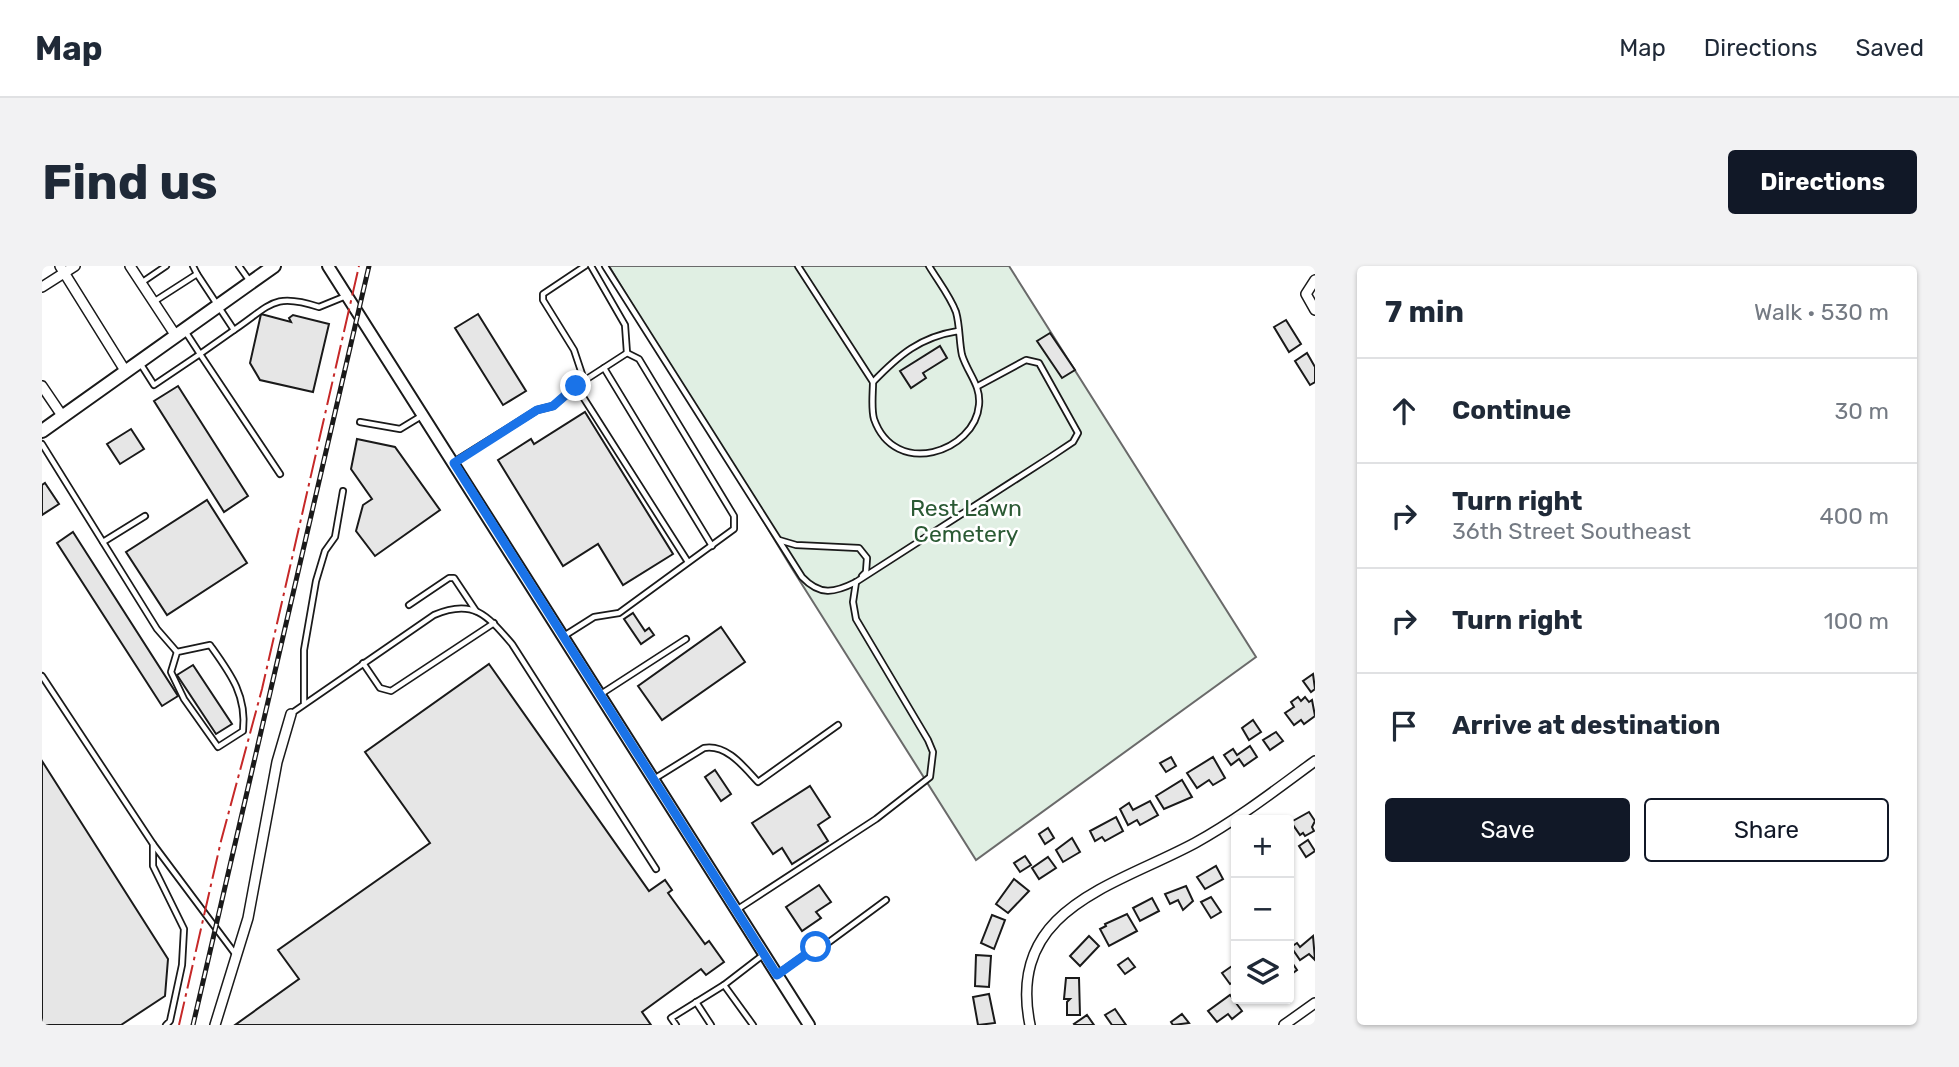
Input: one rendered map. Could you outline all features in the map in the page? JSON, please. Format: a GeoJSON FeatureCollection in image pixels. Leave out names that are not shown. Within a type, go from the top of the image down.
{"type":"FeatureCollection","features":[{"type":"Feature","properties":{"kind":"main road"},"geometry":{"type":"LineString","coordinates":[[42,431],[274,266]]}},
{"type":"Feature","properties":{"kind":"street"},"geometry":{"type":"LineString","coordinates":[[42,287],[62,269],[75,266]]}},
{"type":"Feature","properties":{"kind":"street"},"geometry":{"type":"LineString","coordinates":[[130,266],[153,302],[180,333]]}},
{"type":"Feature","properties":{"kind":"street"},"geometry":{"type":"LineString","coordinates":[[328,266],[809,1025]]}},
{"type":"Feature","properties":{"kind":"street"},"geometry":{"type":"LineString","coordinates":[[62,269],[126,372]]}},
{"type":"Feature","properties":{"kind":"street"},"geometry":{"type":"LineString","coordinates":[[1315,280],[1306,294],[1315,310]]}},
{"type":"Feature","properties":{"kind":"street"},"geometry":{"type":"LineString","coordinates":[[42,386],[63,416]]}},
{"type":"Feature","properties":{"kind":"street"},"geometry":{"type":"LineString","coordinates":[[215,1025],[248,918],[276,762],[291,714]]}},
{"type":"Feature","properties":{"kind":"street"},"geometry":{"type":"LineString","coordinates":[[1030,1025],[1027,979],[1037,945],[1049,927],[1088,894],[1197,842],[1315,761]]}},
{"type":"Feature","properties":{"kind":"street"},"geometry":{"type":"LineString","coordinates":[[1284,1025],[1315,1003]]}},
{"type":"Feature","properties":{"kind":"lane"},"geometry":{"type":"LineString","coordinates":[[141,283],[166,266]]}},
{"type":"Feature","properties":{"kind":"lane"},"geometry":{"type":"LineString","coordinates":[[192,266],[234,330]]}},
{"type":"Feature","properties":{"kind":"lane"},"geometry":{"type":"LineString","coordinates":[[239,266],[251,283]]}},
{"type":"Feature","properties":{"kind":"lane"},"geometry":{"type":"LineString","coordinates":[[584,380],[574,350],[543,300],[543,294],[585,266]]}},
{"type":"Feature","properties":{"kind":"lane"},"geometry":{"type":"LineString","coordinates":[[592,266],[625,325],[627,353]]}},
{"type":"Feature","properties":{"kind":"lane"},"geometry":{"type":"LineString","coordinates":[[605,266],[778,540],[810,586],[827,592],[838,591],[856,582],[1073,442],[1078,433],[1040,363],[1026,359],[978,386]]}},
{"type":"Feature","properties":{"kind":"lane"},"geometry":{"type":"LineString","coordinates":[[799,266],[873,382],[873,418],[880,432],[900,452],[913,455],[944,448],[973,427],[979,407],[978,386],[962,356],[957,314],[929,266]]}},
{"type":"Feature","properties":{"kind":"lane"},"geometry":{"type":"LineString","coordinates":[[153,302],[197,274]]}},
{"type":"Feature","properties":{"kind":"lane"},"geometry":{"type":"LineString","coordinates":[[139,362],[154,384],[276,302],[293,299],[319,307],[346,295]]}},
{"type":"Feature","properties":{"kind":"lane"},"geometry":{"type":"LineString","coordinates":[[873,382],[907,349],[925,339],[958,331]]}},
{"type":"Feature","properties":{"kind":"lane"},"geometry":{"type":"LineString","coordinates":[[180,333],[200,354],[280,474]]}},
{"type":"Feature","properties":{"kind":"lane"},"geometry":{"type":"LineString","coordinates":[[454,463],[537,410],[553,406],[584,380],[627,353]]}},
{"type":"Feature","properties":{"kind":"lane"},"geometry":{"type":"LineString","coordinates":[[564,636],[594,617],[619,613],[734,529],[734,516],[639,359],[627,353]]}},
{"type":"Feature","properties":{"kind":"lane"},"geometry":{"type":"LineString","coordinates":[[604,368],[712,546]]}},
{"type":"Feature","properties":{"kind":"lane"},"geometry":{"type":"LineString","coordinates":[[576,386],[688,562]]}},
{"type":"Feature","properties":{"kind":"lane"},"geometry":{"type":"LineString","coordinates":[[360,422],[400,429],[423,415]]}},
{"type":"Feature","properties":{"kind":"lane"},"geometry":{"type":"LineString","coordinates":[[42,443],[157,629],[177,652]]}},
{"type":"Feature","properties":{"kind":"lane"},"geometry":{"type":"LineString","coordinates":[[304,704],[304,650],[314,592],[325,551],[335,537],[343,491]]}},
{"type":"Feature","properties":{"kind":"lane"},"geometry":{"type":"LineString","coordinates":[[103,542],[145,516]]}},
{"type":"Feature","properties":{"kind":"lane"},"geometry":{"type":"LineString","coordinates":[[736,910],[876,819],[930,776],[933,752],[856,619],[853,602],[856,582],[868,565],[867,558],[859,548],[796,545],[778,540]]}},
{"type":"Feature","properties":{"kind":"lane"},"geometry":{"type":"LineString","coordinates":[[409,605],[449,578],[454,578],[477,611],[494,623],[512,645],[656,869]]}},
{"type":"Feature","properties":{"kind":"lane"},"geometry":{"type":"LineString","coordinates":[[291,714],[433,615],[454,606],[477,611]]}},
{"type":"Feature","properties":{"kind":"lane"},"geometry":{"type":"LineString","coordinates":[[363,663],[380,688],[391,691],[494,623]]}},
{"type":"Feature","properties":{"kind":"lane"},"geometry":{"type":"LineString","coordinates":[[600,694],[686,639]]}},
{"type":"Feature","properties":{"kind":"lane"},"geometry":{"type":"LineString","coordinates":[[210,645],[240,689],[245,714],[243,731],[218,747],[208,736],[173,677],[177,652],[210,645]]}},
{"type":"Feature","properties":{"kind":"lane"},"geometry":{"type":"LineString","coordinates":[[42,676],[153,844],[236,956]]}},
{"type":"Feature","properties":{"kind":"lane"},"geometry":{"type":"LineString","coordinates":[[654,779],[704,748],[713,747],[733,756],[758,782],[838,725]]}},
{"type":"Feature","properties":{"kind":"lane"},"geometry":{"type":"LineString","coordinates":[[153,844],[153,866],[184,929],[182,965],[170,1021],[166,1025]]}},
{"type":"Feature","properties":{"kind":"lane"},"geometry":{"type":"LineString","coordinates":[[777,975],[816,947],[821,948],[886,900]]}},
{"type":"Feature","properties":{"kind":"lane"},"geometry":{"type":"LineString","coordinates":[[676,1025],[671,1018],[724,985],[764,954]]}},
{"type":"Feature","properties":{"kind":"lane"},"geometry":{"type":"LineString","coordinates":[[724,985],[753,1025]]}},
{"type":"Feature","properties":{"kind":"lane"},"geometry":{"type":"LineString","coordinates":[[696,1002],[711,1025]]}},
{"type":"Feature","properties":{"kind":"green space","name":"Rest Lawn Cemetery"},"geometry":{"type":"Polygon","coordinates":[[[609,266],[1009,266],[1256,657],[976,860],[791,567],[609,266]]]}},
{"type":"Feature","properties":{"kind":"building"},"geometry":{"type":"Polygon","coordinates":[[[261,314],[291,322],[289,318],[293,315],[329,324],[313,392],[260,380],[250,363],[261,314]]]}},
{"type":"Feature","properties":{"kind":"building"},"geometry":{"type":"Polygon","coordinates":[[[478,314],[526,391],[503,405],[455,328],[478,314]]]}},
{"type":"Feature","properties":{"kind":"building"},"geometry":{"type":"Polygon","coordinates":[[[1286,320],[1301,344],[1289,352],[1274,327],[1286,320]]]}},
{"type":"Feature","properties":{"kind":"building"},"geometry":{"type":"Polygon","coordinates":[[[1050,333],[1075,370],[1062,378],[1037,341],[1050,333]]]}},
{"type":"Feature","properties":{"kind":"building"},"geometry":{"type":"Polygon","coordinates":[[[940,346],[947,358],[923,373],[926,378],[911,388],[900,371],[940,346]]]}},
{"type":"Feature","properties":{"kind":"building"},"geometry":{"type":"Polygon","coordinates":[[[1307,353],[1315,367],[1315,382],[1310,385],[1295,361],[1307,353]]]}},
{"type":"Feature","properties":{"kind":"building"},"geometry":{"type":"Polygon","coordinates":[[[178,386],[248,496],[224,512],[154,401],[178,386]]]}},
{"type":"Feature","properties":{"kind":"building"},"geometry":{"type":"Polygon","coordinates":[[[585,412],[673,554],[623,585],[598,544],[563,566],[498,460],[531,439],[534,444],[585,412]]]}},
{"type":"Feature","properties":{"kind":"building"},"geometry":{"type":"Polygon","coordinates":[[[131,429],[144,449],[120,464],[107,444],[131,429]]]}},
{"type":"Feature","properties":{"kind":"building"},"geometry":{"type":"Polygon","coordinates":[[[357,439],[395,447],[440,510],[375,556],[356,531],[363,505],[372,499],[351,469],[357,439]]]}},
{"type":"Feature","properties":{"kind":"building"},"geometry":{"type":"Polygon","coordinates":[[[45,483],[59,504],[42,515],[42,485],[45,483]]]}},
{"type":"Feature","properties":{"kind":"building"},"geometry":{"type":"Polygon","coordinates":[[[207,500],[247,563],[167,615],[126,552],[207,500]]]}},
{"type":"Feature","properties":{"kind":"building"},"geometry":{"type":"Polygon","coordinates":[[[73,532],[178,696],[162,706],[57,543],[73,532]]]}},
{"type":"Feature","properties":{"kind":"building"},"geometry":{"type":"Polygon","coordinates":[[[633,613],[645,631],[649,628],[654,635],[641,644],[624,619],[633,613]]]}},
{"type":"Feature","properties":{"kind":"building"},"geometry":{"type":"Polygon","coordinates":[[[721,627],[745,662],[662,720],[638,686],[721,627]]]}},
{"type":"Feature","properties":{"kind":"building"},"geometry":{"type":"Polygon","coordinates":[[[489,664],[649,891],[665,880],[672,890],[668,893],[705,944],[709,941],[724,962],[706,975],[701,969],[642,1012],[651,1025],[235,1025],[299,979],[278,950],[430,843],[365,752],[489,664]]]}},
{"type":"Feature","properties":{"kind":"building"},"geometry":{"type":"Polygon","coordinates":[[[193,665],[232,724],[216,734],[177,675],[193,665]]]}},
{"type":"Feature","properties":{"kind":"building"},"geometry":{"type":"Polygon","coordinates":[[[1313,674],[1315,689],[1311,692],[1303,681],[1313,674]]]}},
{"type":"Feature","properties":{"kind":"building"},"geometry":{"type":"Polygon","coordinates":[[[1298,697],[1301,701],[1305,697],[1309,702],[1312,700],[1315,716],[1304,724],[1301,720],[1294,725],[1285,713],[1294,707],[1291,702],[1298,697]]]}},
{"type":"Feature","properties":{"kind":"building"},"geometry":{"type":"Polygon","coordinates":[[[1253,720],[1261,732],[1249,740],[1242,728],[1253,720]]]}},
{"type":"Feature","properties":{"kind":"building"},"geometry":{"type":"Polygon","coordinates":[[[1276,732],[1283,741],[1270,750],[1263,740],[1276,732]]]}},
{"type":"Feature","properties":{"kind":"building"},"geometry":{"type":"Polygon","coordinates":[[[1250,746],[1257,757],[1244,766],[1239,759],[1231,765],[1224,755],[1233,749],[1237,755],[1250,746]]]}},
{"type":"Feature","properties":{"kind":"building"},"geometry":{"type":"Polygon","coordinates":[[[1171,757],[1176,766],[1166,772],[1160,763],[1171,757]]]}},
{"type":"Feature","properties":{"kind":"building"},"geometry":{"type":"Polygon","coordinates":[[[1213,757],[1225,778],[1213,785],[1209,780],[1197,788],[1187,773],[1213,757]]]}},
{"type":"Feature","properties":{"kind":"building"},"geometry":{"type":"Polygon","coordinates":[[[42,761],[168,959],[165,996],[121,1025],[42,1025],[42,761]]]}},
{"type":"Feature","properties":{"kind":"building"},"geometry":{"type":"Polygon","coordinates":[[[715,770],[731,794],[721,801],[705,777],[715,770]]]}},
{"type":"Feature","properties":{"kind":"building"},"geometry":{"type":"Polygon","coordinates":[[[1182,780],[1192,797],[1164,809],[1156,796],[1182,780]]]}},
{"type":"Feature","properties":{"kind":"building"},"geometry":{"type":"Polygon","coordinates":[[[810,786],[830,817],[818,825],[828,841],[792,864],[782,848],[773,854],[752,823],[810,786]]]}},
{"type":"Feature","properties":{"kind":"building"},"geometry":{"type":"Polygon","coordinates":[[[1150,801],[1158,815],[1140,825],[1137,820],[1128,825],[1120,809],[1129,803],[1133,810],[1150,801]]]}},
{"type":"Feature","properties":{"kind":"building"},"geometry":{"type":"Polygon","coordinates":[[[1309,812],[1315,821],[1312,827],[1314,831],[1305,836],[1303,833],[1300,835],[1294,826],[1294,820],[1309,812]]]}},
{"type":"Feature","properties":{"kind":"building"},"geometry":{"type":"Polygon","coordinates":[[[1116,817],[1123,831],[1105,841],[1102,837],[1095,841],[1090,831],[1116,817]]]}},
{"type":"Feature","properties":{"kind":"building"},"geometry":{"type":"Polygon","coordinates":[[[1048,828],[1054,838],[1045,844],[1039,834],[1048,828]]]}},
{"type":"Feature","properties":{"kind":"building"},"geometry":{"type":"Polygon","coordinates":[[[1072,838],[1080,852],[1063,862],[1056,850],[1072,838]]]}},
{"type":"Feature","properties":{"kind":"building"},"geometry":{"type":"Polygon","coordinates":[[[1308,840],[1315,851],[1306,857],[1299,846],[1308,840]]]}},
{"type":"Feature","properties":{"kind":"building"},"geometry":{"type":"Polygon","coordinates":[[[1025,856],[1031,865],[1020,872],[1014,863],[1025,856]]]}},
{"type":"Feature","properties":{"kind":"building"},"geometry":{"type":"Polygon","coordinates":[[[1048,857],[1056,868],[1039,879],[1032,868],[1048,857]]]}},
{"type":"Feature","properties":{"kind":"building"},"geometry":{"type":"Polygon","coordinates":[[[1216,866],[1223,879],[1205,889],[1197,877],[1216,866]]]}},
{"type":"Feature","properties":{"kind":"building"},"geometry":{"type":"Polygon","coordinates":[[[1014,879],[1029,891],[1008,913],[996,904],[1014,879]]]}},
{"type":"Feature","properties":{"kind":"building"},"geometry":{"type":"Polygon","coordinates":[[[819,885],[831,902],[816,912],[821,918],[802,931],[786,907],[819,885]]]}},
{"type":"Feature","properties":{"kind":"building"},"geometry":{"type":"Polygon","coordinates":[[[1186,886],[1193,901],[1183,910],[1178,900],[1170,904],[1165,894],[1186,886]]]}},
{"type":"Feature","properties":{"kind":"building"},"geometry":{"type":"Polygon","coordinates":[[[1211,897],[1221,912],[1211,918],[1201,902],[1211,897]]]}},
{"type":"Feature","properties":{"kind":"building"},"geometry":{"type":"Polygon","coordinates":[[[1152,898],[1159,911],[1140,921],[1133,908],[1152,898]]]}},
{"type":"Feature","properties":{"kind":"building"},"geometry":{"type":"Polygon","coordinates":[[[1127,914],[1137,931],[1109,946],[1100,929],[1127,914]]]}},
{"type":"Feature","properties":{"kind":"building"},"geometry":{"type":"Polygon","coordinates":[[[992,915],[1005,920],[994,949],[981,943],[992,915]]]}},
{"type":"Feature","properties":{"kind":"building"},"geometry":{"type":"Polygon","coordinates":[[[1089,936],[1099,946],[1080,966],[1070,956],[1089,936]]]}},
{"type":"Feature","properties":{"kind":"building"},"geometry":{"type":"Polygon","coordinates":[[[1313,936],[1315,960],[1309,954],[1300,960],[1294,951],[1294,945],[1297,943],[1300,947],[1313,936]]]}},
{"type":"Feature","properties":{"kind":"building"},"geometry":{"type":"Polygon","coordinates":[[[976,955],[991,956],[989,987],[975,986],[976,955]]]}},
{"type":"Feature","properties":{"kind":"building"},"geometry":{"type":"Polygon","coordinates":[[[1128,958],[1135,967],[1125,974],[1118,965],[1128,958]]]}},
{"type":"Feature","properties":{"kind":"building"},"geometry":{"type":"Polygon","coordinates":[[[1231,967],[1231,983],[1230,984],[1222,973],[1231,967]]]}},
{"type":"Feature","properties":{"kind":"building"},"geometry":{"type":"Polygon","coordinates":[[[1066,978],[1079,978],[1080,1015],[1067,1015],[1067,1002],[1070,999],[1064,999],[1066,978]]]}},
{"type":"Feature","properties":{"kind":"building"},"geometry":{"type":"Polygon","coordinates":[[[989,994],[995,1023],[978,1025],[973,997],[989,994]]]}},
{"type":"Feature","properties":{"kind":"building"},"geometry":{"type":"Polygon","coordinates":[[[1230,995],[1231,1004],[1237,1004],[1242,1011],[1232,1019],[1228,1014],[1217,1022],[1208,1011],[1230,995]]]}},
{"type":"Feature","properties":{"kind":"building"},"geometry":{"type":"Polygon","coordinates":[[[1115,1009],[1126,1025],[1112,1025],[1105,1015],[1115,1009]]]}},
{"type":"Feature","properties":{"kind":"building"},"geometry":{"type":"Polygon","coordinates":[[[1182,1014],[1189,1023],[1173,1025],[1171,1022],[1182,1014]]]}},
{"type":"Feature","properties":{"kind":"building"},"geometry":{"type":"Polygon","coordinates":[[[1087,1015],[1094,1025],[1074,1024],[1087,1015]]]}},
{"type":"Feature","properties":{"kind":"railway"},"geometry":{"type":"LineString","coordinates":[[193,1025],[369,266]]}},
{"type":"Feature","properties":{"kind":"power"},"geometry":{"type":"LineString","coordinates":[[179,1025],[221,841],[262,689],[359,266]]}},
{"type":"Feature","properties":{"kind":"route"},"geometry":{"type":"LineString","coordinates":[[576,386],[553,406],[537,410],[454,463],[777,975],[816,947]]}}]}
